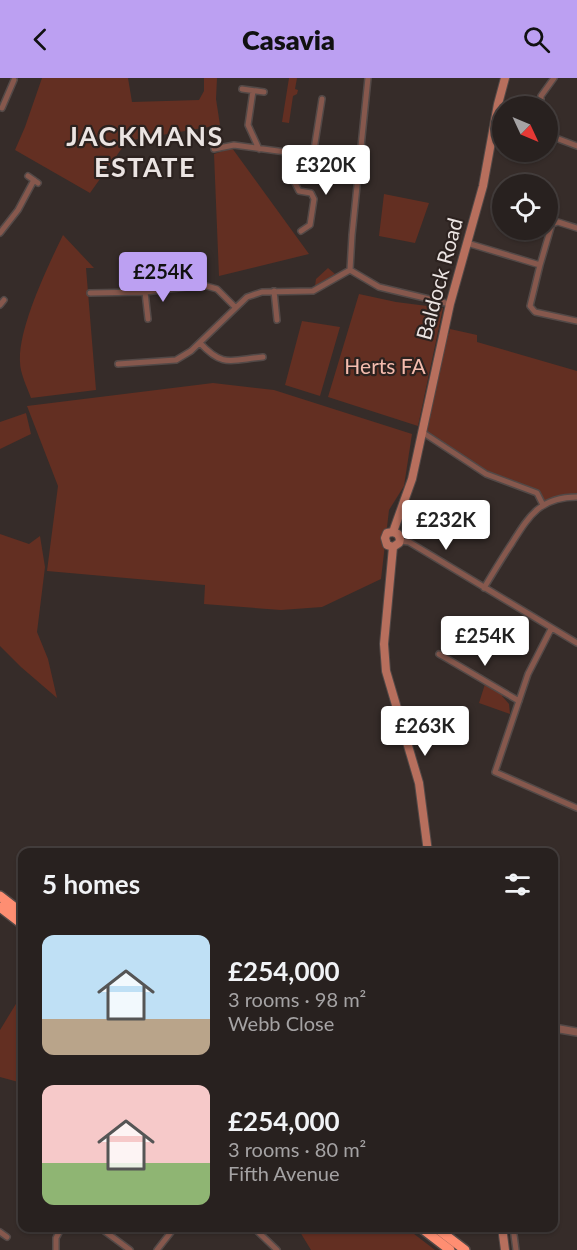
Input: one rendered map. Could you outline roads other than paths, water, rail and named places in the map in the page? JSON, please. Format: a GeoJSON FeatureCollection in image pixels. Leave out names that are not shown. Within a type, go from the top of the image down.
{"type":"FeatureCollection","features":[{"type":"Feature","properties":{"kind":"highway"},"geometry":{"type":"LineString","coordinates":[[0,896],[18,910]]}},
{"type":"Feature","properties":{"kind":"highway"},"geometry":{"type":"LineString","coordinates":[[0,907],[18,921]]}},
{"type":"Feature","properties":{"kind":"highway"},"geometry":{"type":"LineString","coordinates":[[427,1232],[450,1250]]}},
{"type":"Feature","properties":{"kind":"highway"},"geometry":{"type":"LineString","coordinates":[[442,1232],[465,1250]]}},
{"type":"Feature","properties":{"kind":"main road","name":"Baldock Road"},"geometry":{"type":"LineString","coordinates":[[498,78],[499,96]]}},
{"type":"Feature","properties":{"kind":"main road","name":"Baldock Road"},"geometry":{"type":"LineString","coordinates":[[502,96],[506,78]]}},
{"type":"Feature","properties":{"kind":"main road","name":"Baldock Road"},"geometry":{"type":"LineString","coordinates":[[393,532],[412,479],[450,304],[492,150]]}},
{"type":"Feature","properties":{"kind":"main road"},"geometry":{"type":"LineString","coordinates":[[396,544],[387,545],[385,538],[387,533],[393,532],[399,536],[396,544],[384,644],[386,671],[419,783],[427,848]]}},
{"type":"Feature","properties":{"kind":"main road"},"geometry":{"type":"LineString","coordinates":[[503,1232],[505,1250]]}},
{"type":"Feature","properties":{"kind":"street"},"geometry":{"type":"LineString","coordinates":[[350,270],[368,78]]}},
{"type":"Feature","properties":{"kind":"street"},"geometry":{"type":"LineString","coordinates":[[541,96],[554,78]]}},
{"type":"Feature","properties":{"kind":"street"},"geometry":{"type":"LineString","coordinates":[[2,108],[14,80]]}},
{"type":"Feature","properties":{"kind":"street"},"geometry":{"type":"LineString","coordinates":[[243,89],[264,92]]}},
{"type":"Feature","properties":{"kind":"street"},"geometry":{"type":"LineString","coordinates":[[1,91],[8,93]]}},
{"type":"Feature","properties":{"kind":"street"},"geometry":{"type":"LineString","coordinates":[[253,91],[248,124],[259,149]]}},
{"type":"Feature","properties":{"kind":"street"},"geometry":{"type":"LineString","coordinates":[[312,156],[322,99]]}},
{"type":"Feature","properties":{"kind":"street"},"geometry":{"type":"LineString","coordinates":[[558,139],[577,146]]}},
{"type":"Feature","properties":{"kind":"street"},"geometry":{"type":"LineString","coordinates":[[214,149],[234,145],[360,162]]}},
{"type":"Feature","properties":{"kind":"street"},"geometry":{"type":"LineString","coordinates":[[297,155],[295,184],[299,191],[311,193],[314,199],[310,225],[301,231]]}},
{"type":"Feature","properties":{"kind":"street"},"geometry":{"type":"LineString","coordinates":[[0,233],[36,182],[28,176]]}},
{"type":"Feature","properties":{"kind":"street"},"geometry":{"type":"LineString","coordinates":[[558,223],[577,228]]}},
{"type":"Feature","properties":{"kind":"street"},"geometry":{"type":"LineString","coordinates":[[547,240],[531,308],[535,312],[577,321]]}},
{"type":"Feature","properties":{"kind":"street"},"geometry":{"type":"LineString","coordinates":[[467,243],[540,265]]}},
{"type":"Feature","properties":{"kind":"street"},"geometry":{"type":"LineString","coordinates":[[117,365],[176,360],[200,343],[235,307],[252,295],[274,291],[316,291],[350,270]]}},
{"type":"Feature","properties":{"kind":"street"},"geometry":{"type":"LineString","coordinates":[[350,270],[379,287],[450,304]]}},
{"type":"Feature","properties":{"kind":"street"},"geometry":{"type":"LineString","coordinates":[[93,301],[91,293],[145,292],[207,285],[220,292],[235,307]]}},
{"type":"Feature","properties":{"kind":"street"},"geometry":{"type":"LineString","coordinates":[[274,291],[277,320]]}},
{"type":"Feature","properties":{"kind":"street"},"geometry":{"type":"LineString","coordinates":[[145,292],[147,319]]}},
{"type":"Feature","properties":{"kind":"street"},"geometry":{"type":"LineString","coordinates":[[200,343],[221,360],[263,357]]}},
{"type":"Feature","properties":{"kind":"street"},"geometry":{"type":"LineString","coordinates":[[422,432],[486,474],[537,493],[543,505]]}},
{"type":"Feature","properties":{"kind":"street"},"geometry":{"type":"LineString","coordinates":[[484,588],[527,517],[543,505],[564,497],[577,497]]}},
{"type":"Feature","properties":{"kind":"street"},"geometry":{"type":"LineString","coordinates":[[396,544],[409,542],[577,643]]}},
{"type":"Feature","properties":{"kind":"street"},"geometry":{"type":"LineString","coordinates":[[551,629],[528,674],[495,772],[577,808]]}},
{"type":"Feature","properties":{"kind":"street"},"geometry":{"type":"LineString","coordinates":[[439,654],[519,701]]}},
{"type":"Feature","properties":{"kind":"street"},"geometry":{"type":"LineString","coordinates":[[558,1029],[577,1032]]}},
{"type":"Feature","properties":{"kind":"street"},"geometry":{"type":"LineString","coordinates":[[0,1232],[7,1237]]}},
{"type":"Feature","properties":{"kind":"street"},"geometry":{"type":"LineString","coordinates":[[56,1250],[56,1238],[59,1232]]}},
{"type":"Feature","properties":{"kind":"street"},"geometry":{"type":"LineString","coordinates":[[106,1232],[130,1250]]}},
{"type":"Feature","properties":{"kind":"street"},"geometry":{"type":"LineString","coordinates":[[157,1250],[171,1232]]}},
{"type":"Feature","properties":{"kind":"street"},"geometry":{"type":"LineString","coordinates":[[258,1232],[277,1250]]}},
{"type":"Feature","properties":{"kind":"street"},"geometry":{"type":"LineString","coordinates":[[514,1232],[516,1250]]}},
{"type":"Feature","properties":{"kind":"street"},"geometry":{"type":"LineString","coordinates":[[504,1240],[515,1239]]}},
{"type":"Feature","properties":{"kind":"district","name":"JACKMANS ESTATE"},"geometry":{"type":"Point","coordinates":[145,152]}},
{"type":"Feature","properties":{"kind":"park label","name":"Herts FA"},"geometry":{"type":"Point","coordinates":[385,367]}}]}
